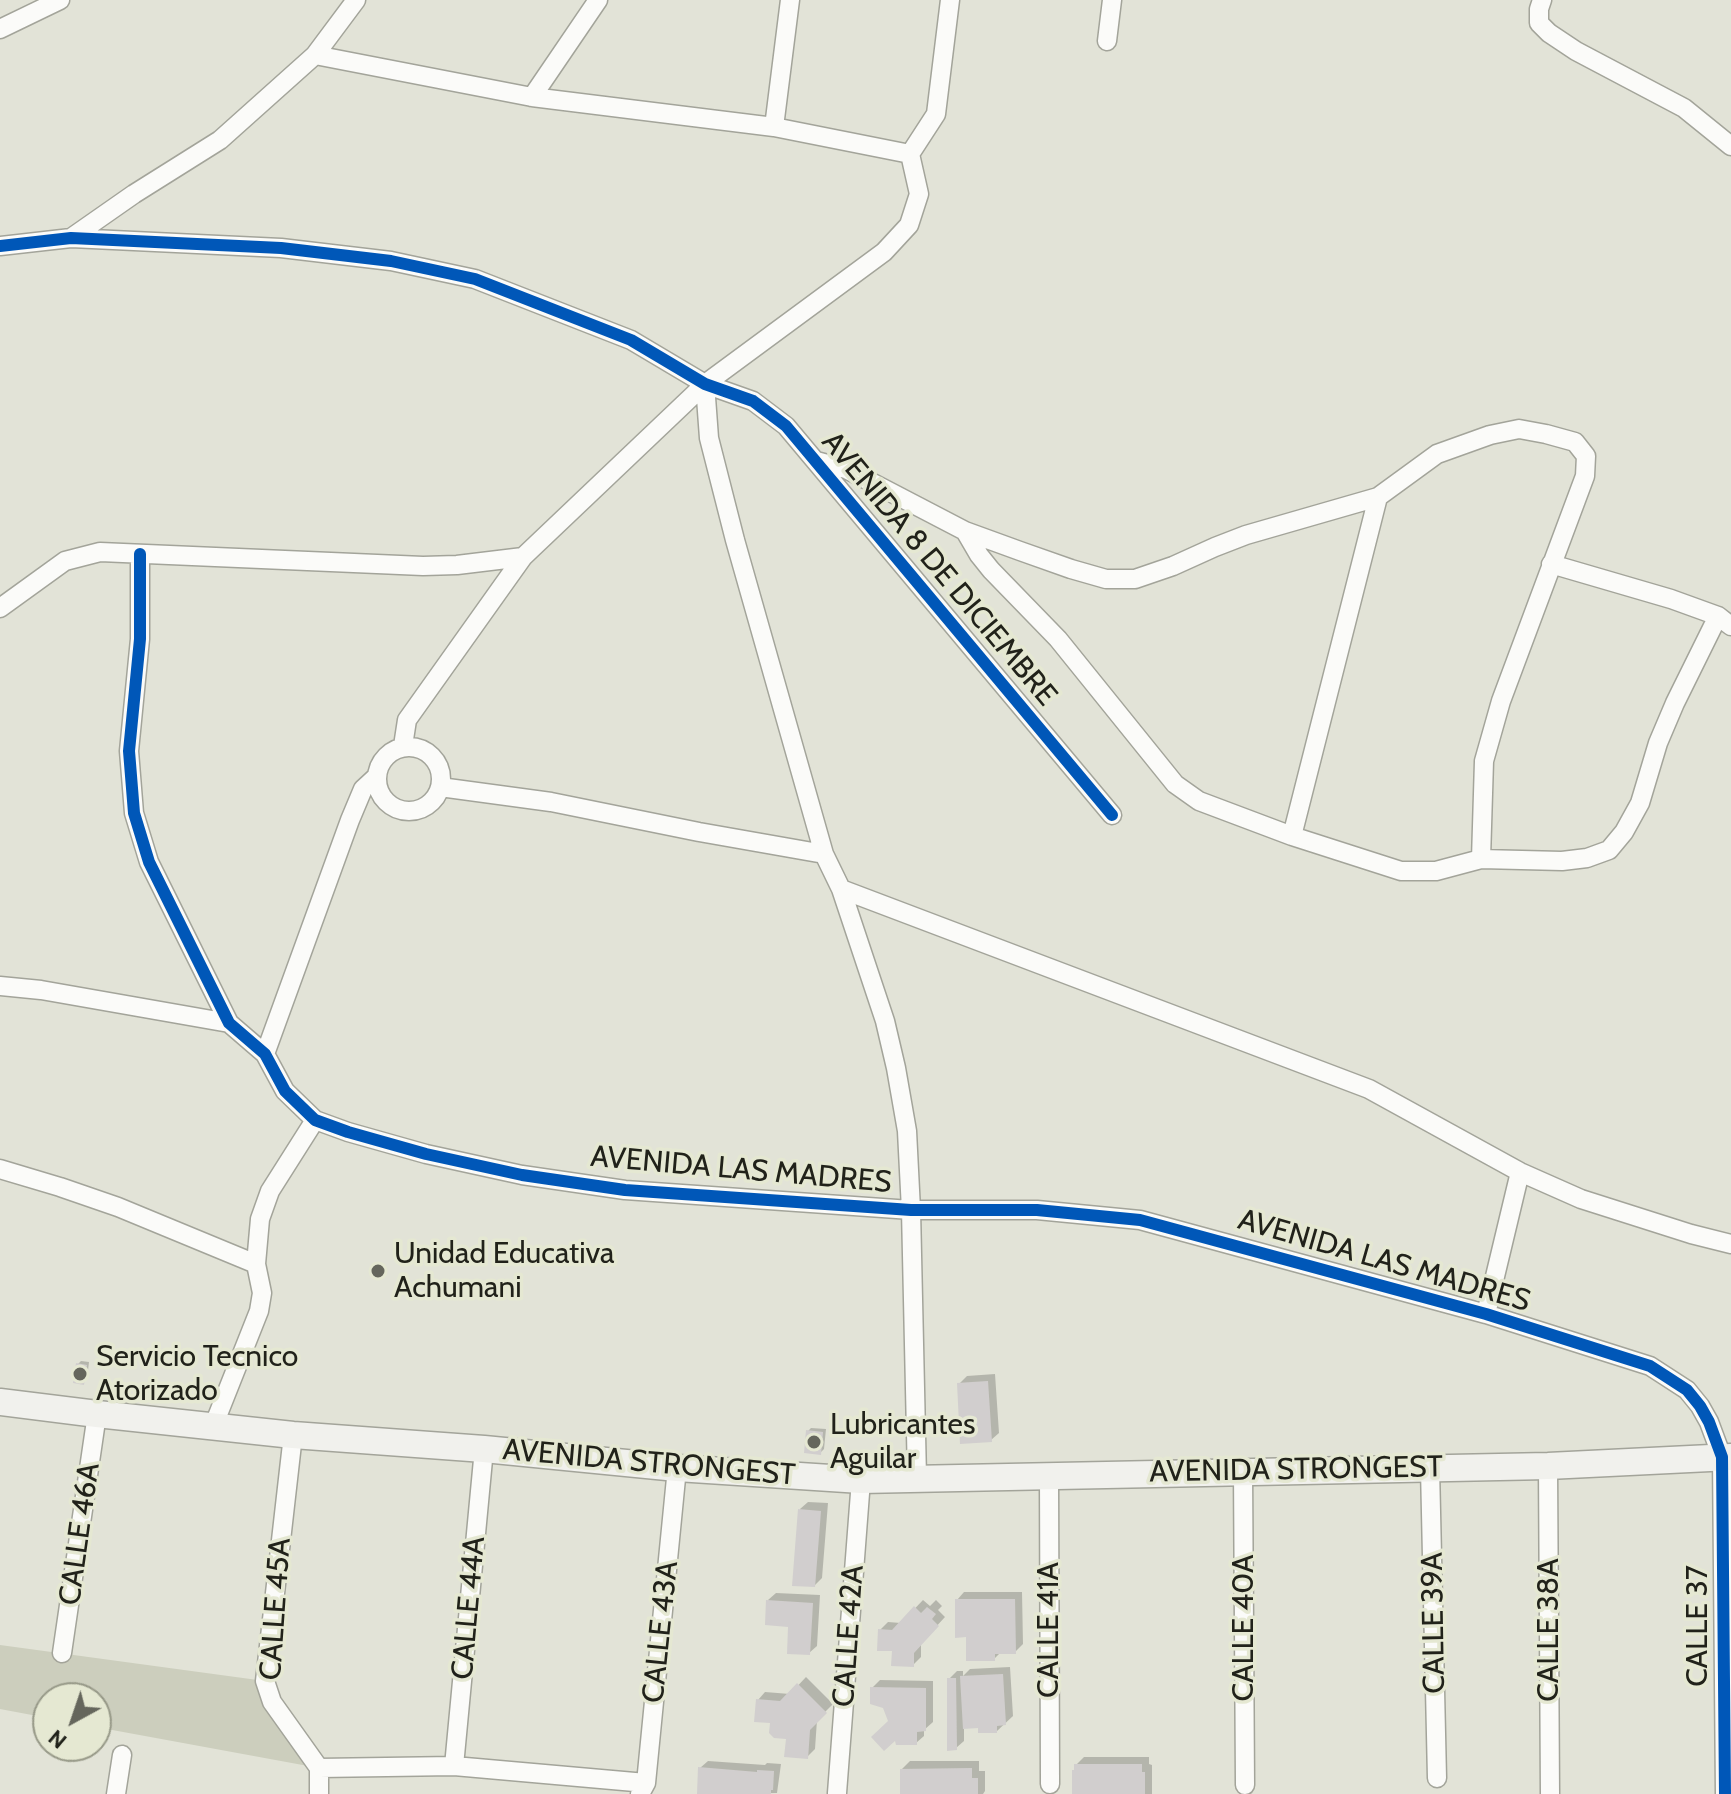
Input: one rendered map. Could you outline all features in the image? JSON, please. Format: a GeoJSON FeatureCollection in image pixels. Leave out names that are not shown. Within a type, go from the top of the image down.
{"type":"FeatureCollection","features":[{"type":"Feature","properties":{"kind":"main road","name":"AVENIDA STRONGEST"},"geometry":{"type":"LineString","coordinates":[[0,1402],[293,1435],[484,1449],[677,1468],[861,1480],[1548,1466],[1727,1457]]}},
{"type":"Feature","properties":{"kind":"street"},"geometry":{"type":"LineString","coordinates":[[0,29],[60,0]]}},
{"type":"Feature","properties":{"kind":"street"},"geometry":{"type":"LineString","coordinates":[[71,238],[220,140],[315,55],[356,0]]}},
{"type":"Feature","properties":{"kind":"street"},"geometry":{"type":"LineString","coordinates":[[532,97],[598,0]]}},
{"type":"Feature","properties":{"kind":"street"},"geometry":{"type":"LineString","coordinates":[[774,127],[790,0]]}},
{"type":"Feature","properties":{"kind":"street"},"geometry":{"type":"LineString","coordinates":[[403,746],[407,720],[523,557],[705,384],[884,252],[909,225],[919,194],[910,154],[936,114],[950,0]]}},
{"type":"Feature","properties":{"kind":"street"},"geometry":{"type":"LineString","coordinates":[[1107,41],[1112,0]]}},
{"type":"Feature","properties":{"kind":"street"},"geometry":{"type":"LineString","coordinates":[[1542,0],[1539,23],[1549,33],[1576,51],[1684,108],[1731,146]]}},
{"type":"Feature","properties":{"kind":"street"},"geometry":{"type":"LineString","coordinates":[[315,55],[532,97],[774,127],[910,154]]}},
{"type":"Feature","properties":{"kind":"street","name":"AVENIDA 8 DE DICIEMBRE"},"geometry":{"type":"LineString","coordinates":[[0,246],[71,238],[281,248],[391,261],[475,279],[631,340],[705,384],[753,401],[786,426],[1112,815]]}},
{"type":"Feature","properties":{"kind":"street"},"geometry":{"type":"LineString","coordinates":[[705,384],[709,438],[735,540],[824,854],[841,889],[885,1021],[896,1068],[907,1131],[917,1478]]}},
{"type":"Feature","properties":{"kind":"street"},"geometry":{"type":"LineString","coordinates":[[816,461],[846,469],[965,531],[1106,579],[1135,579],[1246,535],[1378,497],[1437,454],[1490,435],[1519,429],[1575,442],[1586,456],[1585,476],[1501,701],[1484,761],[1481,859]]}},
{"type":"Feature","properties":{"kind":"street"},"geometry":{"type":"LineString","coordinates":[[1292,836],[1378,497]]}},
{"type":"Feature","properties":{"kind":"street"},"geometry":{"type":"LineString","coordinates":[[965,531],[991,570],[1058,639],[1175,784],[1199,801],[1292,836],[1401,871],[1436,871],[1481,859],[1562,861],[1587,858],[1609,850],[1624,832],[1640,803],[1658,743],[1724,621],[1671,599],[1551,564]]}},
{"type":"Feature","properties":{"kind":"street"},"geometry":{"type":"LineString","coordinates":[[0,608],[65,561],[100,552],[423,566],[523,557]]}},
{"type":"Feature","properties":{"kind":"street","name":"AVENIDA LAS MADRES"},"geometry":{"type":"LineString","coordinates":[[140,554],[140,639],[129,751],[134,813],[149,862],[229,1023],[265,1054],[285,1091],[315,1120],[426,1154],[522,1175],[625,1190],[911,1210],[1037,1210],[1140,1220],[1486,1314],[1650,1366],[1687,1390],[1700,1406],[1727,1457]]}},
{"type":"Feature","properties":{"kind":"street"},"geometry":{"type":"LineString","coordinates":[[403,746],[425,751],[434,758],[441,777],[436,797],[420,809],[410,811],[400,810],[383,799],[376,777],[384,757],[403,746]]}},
{"type":"Feature","properties":{"kind":"street"},"geometry":{"type":"LineString","coordinates":[[265,1054],[350,820],[363,789],[376,777]]}},
{"type":"Feature","properties":{"kind":"street"},"geometry":{"type":"LineString","coordinates":[[440,787],[551,802],[824,854]]}},
{"type":"Feature","properties":{"kind":"street"},"geometry":{"type":"LineString","coordinates":[[841,889],[1369,1089],[1520,1172],[1581,1199],[1731,1244]]}},
{"type":"Feature","properties":{"kind":"street"},"geometry":{"type":"LineString","coordinates":[[0,986],[41,990],[229,1023]]}},
{"type":"Feature","properties":{"kind":"street"},"geometry":{"type":"LineString","coordinates":[[213,1427],[259,1311],[262,1293],[256,1264],[260,1219],[270,1191],[315,1120]]}},
{"type":"Feature","properties":{"kind":"street"},"geometry":{"type":"LineString","coordinates":[[0,1169],[118,1207],[256,1264]]}},
{"type":"Feature","properties":{"kind":"street"},"geometry":{"type":"LineString","coordinates":[[1486,1314],[1520,1172]]}},
{"type":"Feature","properties":{"kind":"street","name":"CALLE 46A"},"geometry":{"type":"LineString","coordinates":[[62,1653],[97,1414]]}},
{"type":"Feature","properties":{"kind":"street","name":"CALLE 45A"},"geometry":{"type":"LineString","coordinates":[[293,1435],[265,1681],[272,1702],[319,1768]]}},
{"type":"Feature","properties":{"kind":"street","name":"CALLE 44A"},"geometry":{"type":"LineString","coordinates":[[454,1766],[484,1449]]}},
{"type":"Feature","properties":{"kind":"street","name":"CALLE 37"},"geometry":{"type":"LineString","coordinates":[[1725,1794],[1727,1457]]}},
{"type":"Feature","properties":{"kind":"street","name":"CALLE 38A"},"geometry":{"type":"LineString","coordinates":[[1548,1466],[1550,1794]]}},
{"type":"Feature","properties":{"kind":"street","name":"CALLE 43A"},"geometry":{"type":"LineString","coordinates":[[643,1788],[677,1468]]}},
{"type":"Feature","properties":{"kind":"street","name":"CALLE 39A"},"geometry":{"type":"LineString","coordinates":[[1430,1468],[1437,1778]]}},
{"type":"Feature","properties":{"kind":"street","name":"CALLE 40A"},"geometry":{"type":"LineString","coordinates":[[1243,1471],[1245,1785]]}},
{"type":"Feature","properties":{"kind":"street","name":"CALLE 41A"},"geometry":{"type":"LineString","coordinates":[[1049,1475],[1050,1784]]}},
{"type":"Feature","properties":{"kind":"street","name":"CALLE 42A"},"geometry":{"type":"LineString","coordinates":[[837,1793],[861,1480]]}},
{"type":"Feature","properties":{"kind":"street"},"geometry":{"type":"LineString","coordinates":[[116,1794],[122,1755]]}},
{"type":"Feature","properties":{"kind":"street"},"geometry":{"type":"LineString","coordinates":[[319,1794],[319,1768],[454,1766],[643,1788]]}},
{"type":"Feature","properties":{"kind":"green space"},"geometry":{"type":"Polygon","coordinates":[[[0,1645],[265,1681],[319,1768],[112,1730],[112,1682],[32,1682],[32,1715],[0,1709],[0,1645]]]}},
{"type":"Feature","properties":{"kind":"building","name":"Servicio Tecnico Atorizado"},"geometry":{"type":"Polygon","coordinates":[[[76,1363],[87,1365],[84,1385],[73,1383],[76,1363]]]}},
{"type":"Feature","properties":{"kind":"building"},"geometry":{"type":"Polygon","coordinates":[[[988,1381],[992,1442],[960,1444],[957,1383],[988,1381]]]}},
{"type":"Feature","properties":{"kind":"building","name":"Lubricantes Aguilar"},"geometry":{"type":"Polygon","coordinates":[[[806,1430],[823,1432],[821,1455],[804,1453],[806,1430]]]}},
{"type":"Feature","properties":{"kind":"building"},"geometry":{"type":"Polygon","coordinates":[[[798,1509],[821,1511],[815,1587],[792,1586],[798,1509]]]}},
{"type":"Feature","properties":{"kind":"building"},"geometry":{"type":"Polygon","coordinates":[[[955,1599],[1015,1599],[1016,1654],[995,1654],[995,1661],[966,1661],[966,1637],[955,1638],[955,1599]]]}},
{"type":"Feature","properties":{"kind":"building"},"geometry":{"type":"Polygon","coordinates":[[[766,1600],[813,1603],[810,1655],[787,1654],[788,1627],[765,1625],[766,1600]]]}},
{"type":"Feature","properties":{"kind":"building"},"geometry":{"type":"Polygon","coordinates":[[[914,1606],[921,1613],[927,1607],[936,1614],[932,1619],[939,1626],[914,1653],[914,1667],[891,1666],[892,1651],[877,1651],[878,1629],[892,1630],[914,1606]]]}},
{"type":"Feature","properties":{"kind":"building"},"geometry":{"type":"Polygon","coordinates":[[[1003,1674],[1006,1725],[997,1726],[997,1733],[978,1733],[978,1728],[963,1729],[960,1676],[1003,1674]]]}},
{"type":"Feature","properties":{"kind":"building"},"geometry":{"type":"Polygon","coordinates":[[[947,1678],[956,1678],[957,1750],[947,1751],[947,1678]]]}},
{"type":"Feature","properties":{"kind":"building"},"geometry":{"type":"Polygon","coordinates":[[[797,1683],[827,1713],[810,1730],[808,1759],[784,1757],[786,1739],[774,1738],[769,1733],[770,1723],[754,1722],[756,1699],[780,1701],[797,1683]]]}},
{"type":"Feature","properties":{"kind":"building"},"geometry":{"type":"Polygon","coordinates":[[[870,1687],[926,1688],[926,1731],[917,1732],[917,1745],[896,1745],[895,1741],[884,1751],[871,1737],[888,1721],[883,1708],[870,1704],[870,1687]]]}},
{"type":"Feature","properties":{"kind":"building"},"geometry":{"type":"Polygon","coordinates":[[[1074,1764],[1142,1764],[1145,1794],[1072,1794],[1074,1764]]]}},
{"type":"Feature","properties":{"kind":"building"},"geometry":{"type":"Polygon","coordinates":[[[698,1767],[774,1771],[773,1790],[771,1794],[697,1794],[698,1767]]]}},
{"type":"Feature","properties":{"kind":"building"},"geometry":{"type":"Polygon","coordinates":[[[972,1768],[972,1778],[978,1778],[978,1794],[900,1794],[900,1769],[972,1768]]]}},
{"type":"Feature","properties":{"kind":"cycle path"},"geometry":{"type":"LineString","coordinates":[[0,246],[71,238],[281,248],[391,261],[475,279],[631,340],[705,384],[753,401],[786,426],[1112,815]]}},
{"type":"Feature","properties":{"kind":"cycle path"},"geometry":{"type":"LineString","coordinates":[[140,554],[140,639],[129,751],[134,813],[149,862],[229,1023],[265,1054],[285,1091],[315,1120],[426,1154],[522,1175],[625,1190],[911,1210],[1037,1210],[1140,1220],[1486,1314],[1650,1366],[1687,1390],[1700,1406],[1722,1457],[1725,1794]]}},
{"type":"Feature","properties":{"kind":"place","name":"Unidad Educativa Achumani"},"geometry":{"type":"Point","coordinates":[378,1271]}},
{"type":"Feature","properties":{"kind":"place","name":"Servicio Tecnico Atorizado"},"geometry":{"type":"Point","coordinates":[80,1374]}},
{"type":"Feature","properties":{"kind":"place","name":"Lubricantes Aguilar"},"geometry":{"type":"Point","coordinates":[814,1442]}}]}
